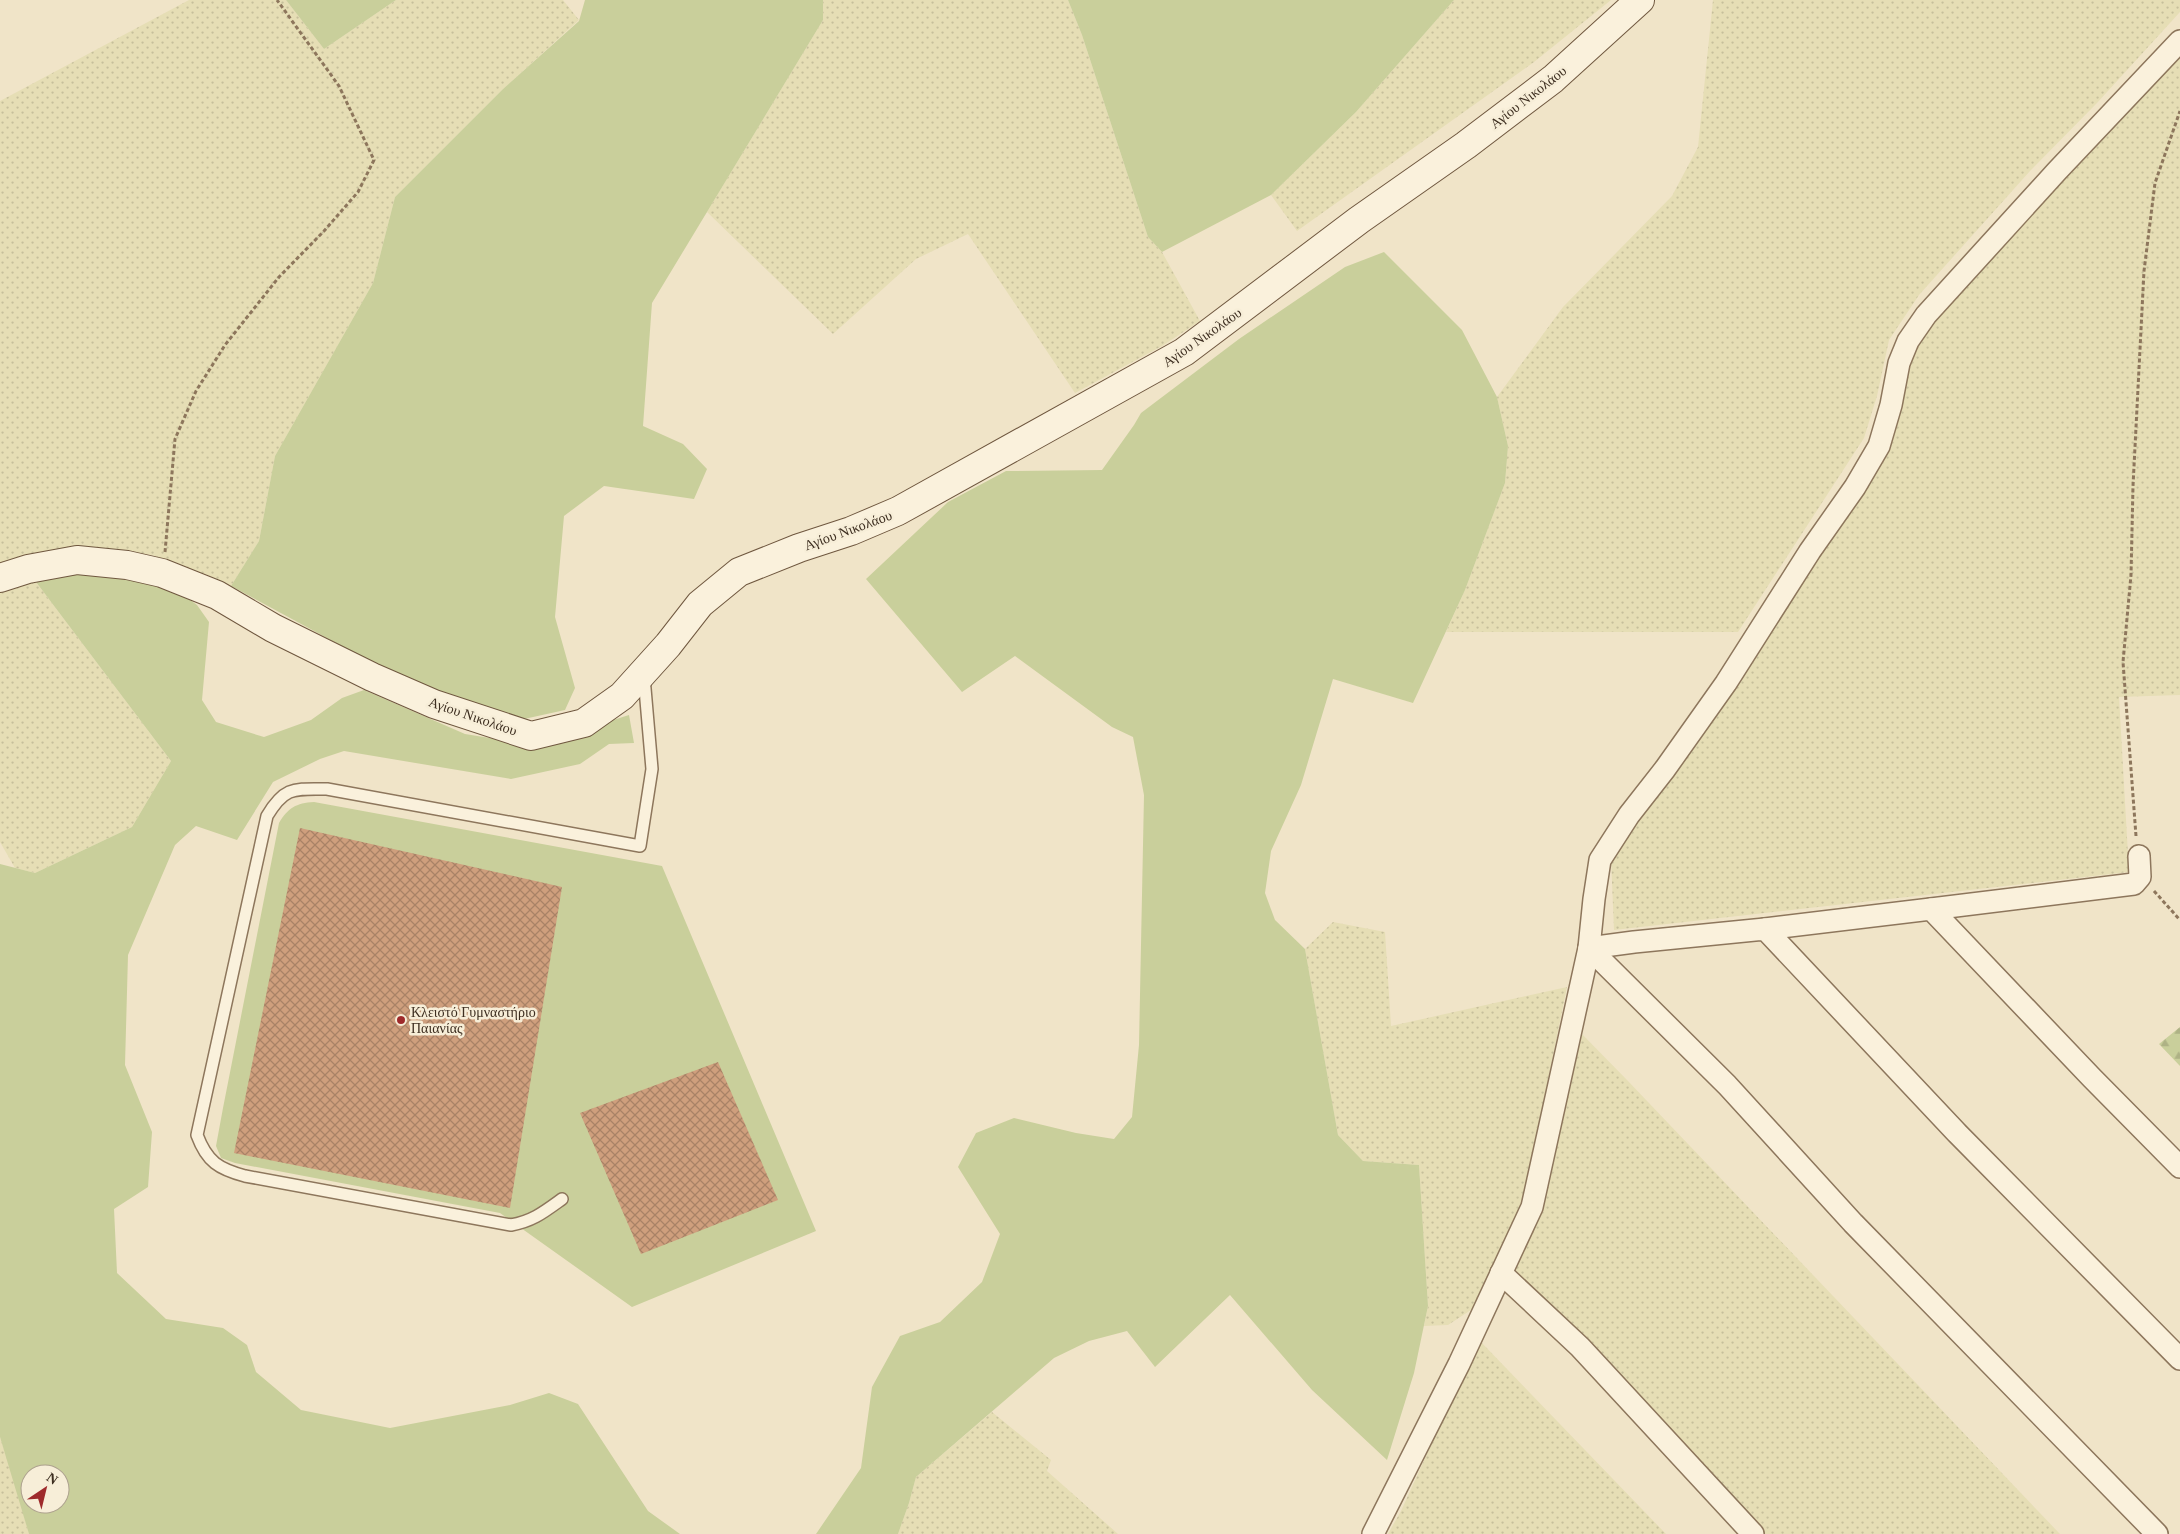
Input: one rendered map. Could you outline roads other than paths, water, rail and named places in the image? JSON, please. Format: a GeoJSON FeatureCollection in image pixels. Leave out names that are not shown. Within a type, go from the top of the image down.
{"type":"FeatureCollection","features":[{"type":"Feature","properties":{"kind":"street","name":"Αγίου Νικολάου"},"geometry":{"type":"LineString","coordinates":[[0,578],[28,569],[77,560],[127,565],[162,573],[216,595],[273,628],[372,677],[434,704],[531,736],[584,723],[622,696],[700,604],[739,572],[799,548],[851,531],[898,511],[1184,352],[1359,220],[1466,145],[1553,79],[1640,0]]}},
{"type":"Feature","properties":{"kind":"street"},"geometry":{"type":"LineString","coordinates":[[1373,1534],[1454,1373],[1532,1207],[1589,948],[1600,860],[1629,815],[1665,769],[1726,683],[1810,551],[1855,487],[1879,446],[1899,363],[1908,341],[1926,315],[2056,171],[2180,41]]}},
{"type":"Feature","properties":{"kind":"street"},"geometry":{"type":"LineString","coordinates":[[1589,948],[1765,929],[2134,884],[2140,877],[2139,856]]}},
{"type":"Feature","properties":{"kind":"street"},"geometry":{"type":"LineString","coordinates":[[1931,909],[2092,1078],[2180,1167]]}},
{"type":"Feature","properties":{"kind":"street"},"geometry":{"type":"LineString","coordinates":[[1765,929],[1957,1133],[2180,1359]]}},
{"type":"Feature","properties":{"kind":"street"},"geometry":{"type":"LineString","coordinates":[[1589,948],[1727,1085],[1853,1223],[2157,1534]]}},
{"type":"Feature","properties":{"kind":"street"},"geometry":{"type":"LineString","coordinates":[[1501,1273],[1580,1347],[1753,1534]]}},
{"type":"Feature","properties":{"kind":"lane"},"geometry":{"type":"LineString","coordinates":[[562,1199],[539,1216],[527,1222],[511,1225],[245,1176],[224,1170],[210,1160],[202,1149],[198,1135],[267,816],[277,799],[297,789],[327,789],[640,846],[652,769],[643,672]]}},
{"type":"Feature","properties":{"kind":"place","name":"Κλειστό Γυμναστήριο Παιανίας"},"geometry":{"type":"Point","coordinates":[401,1020]}}]}
